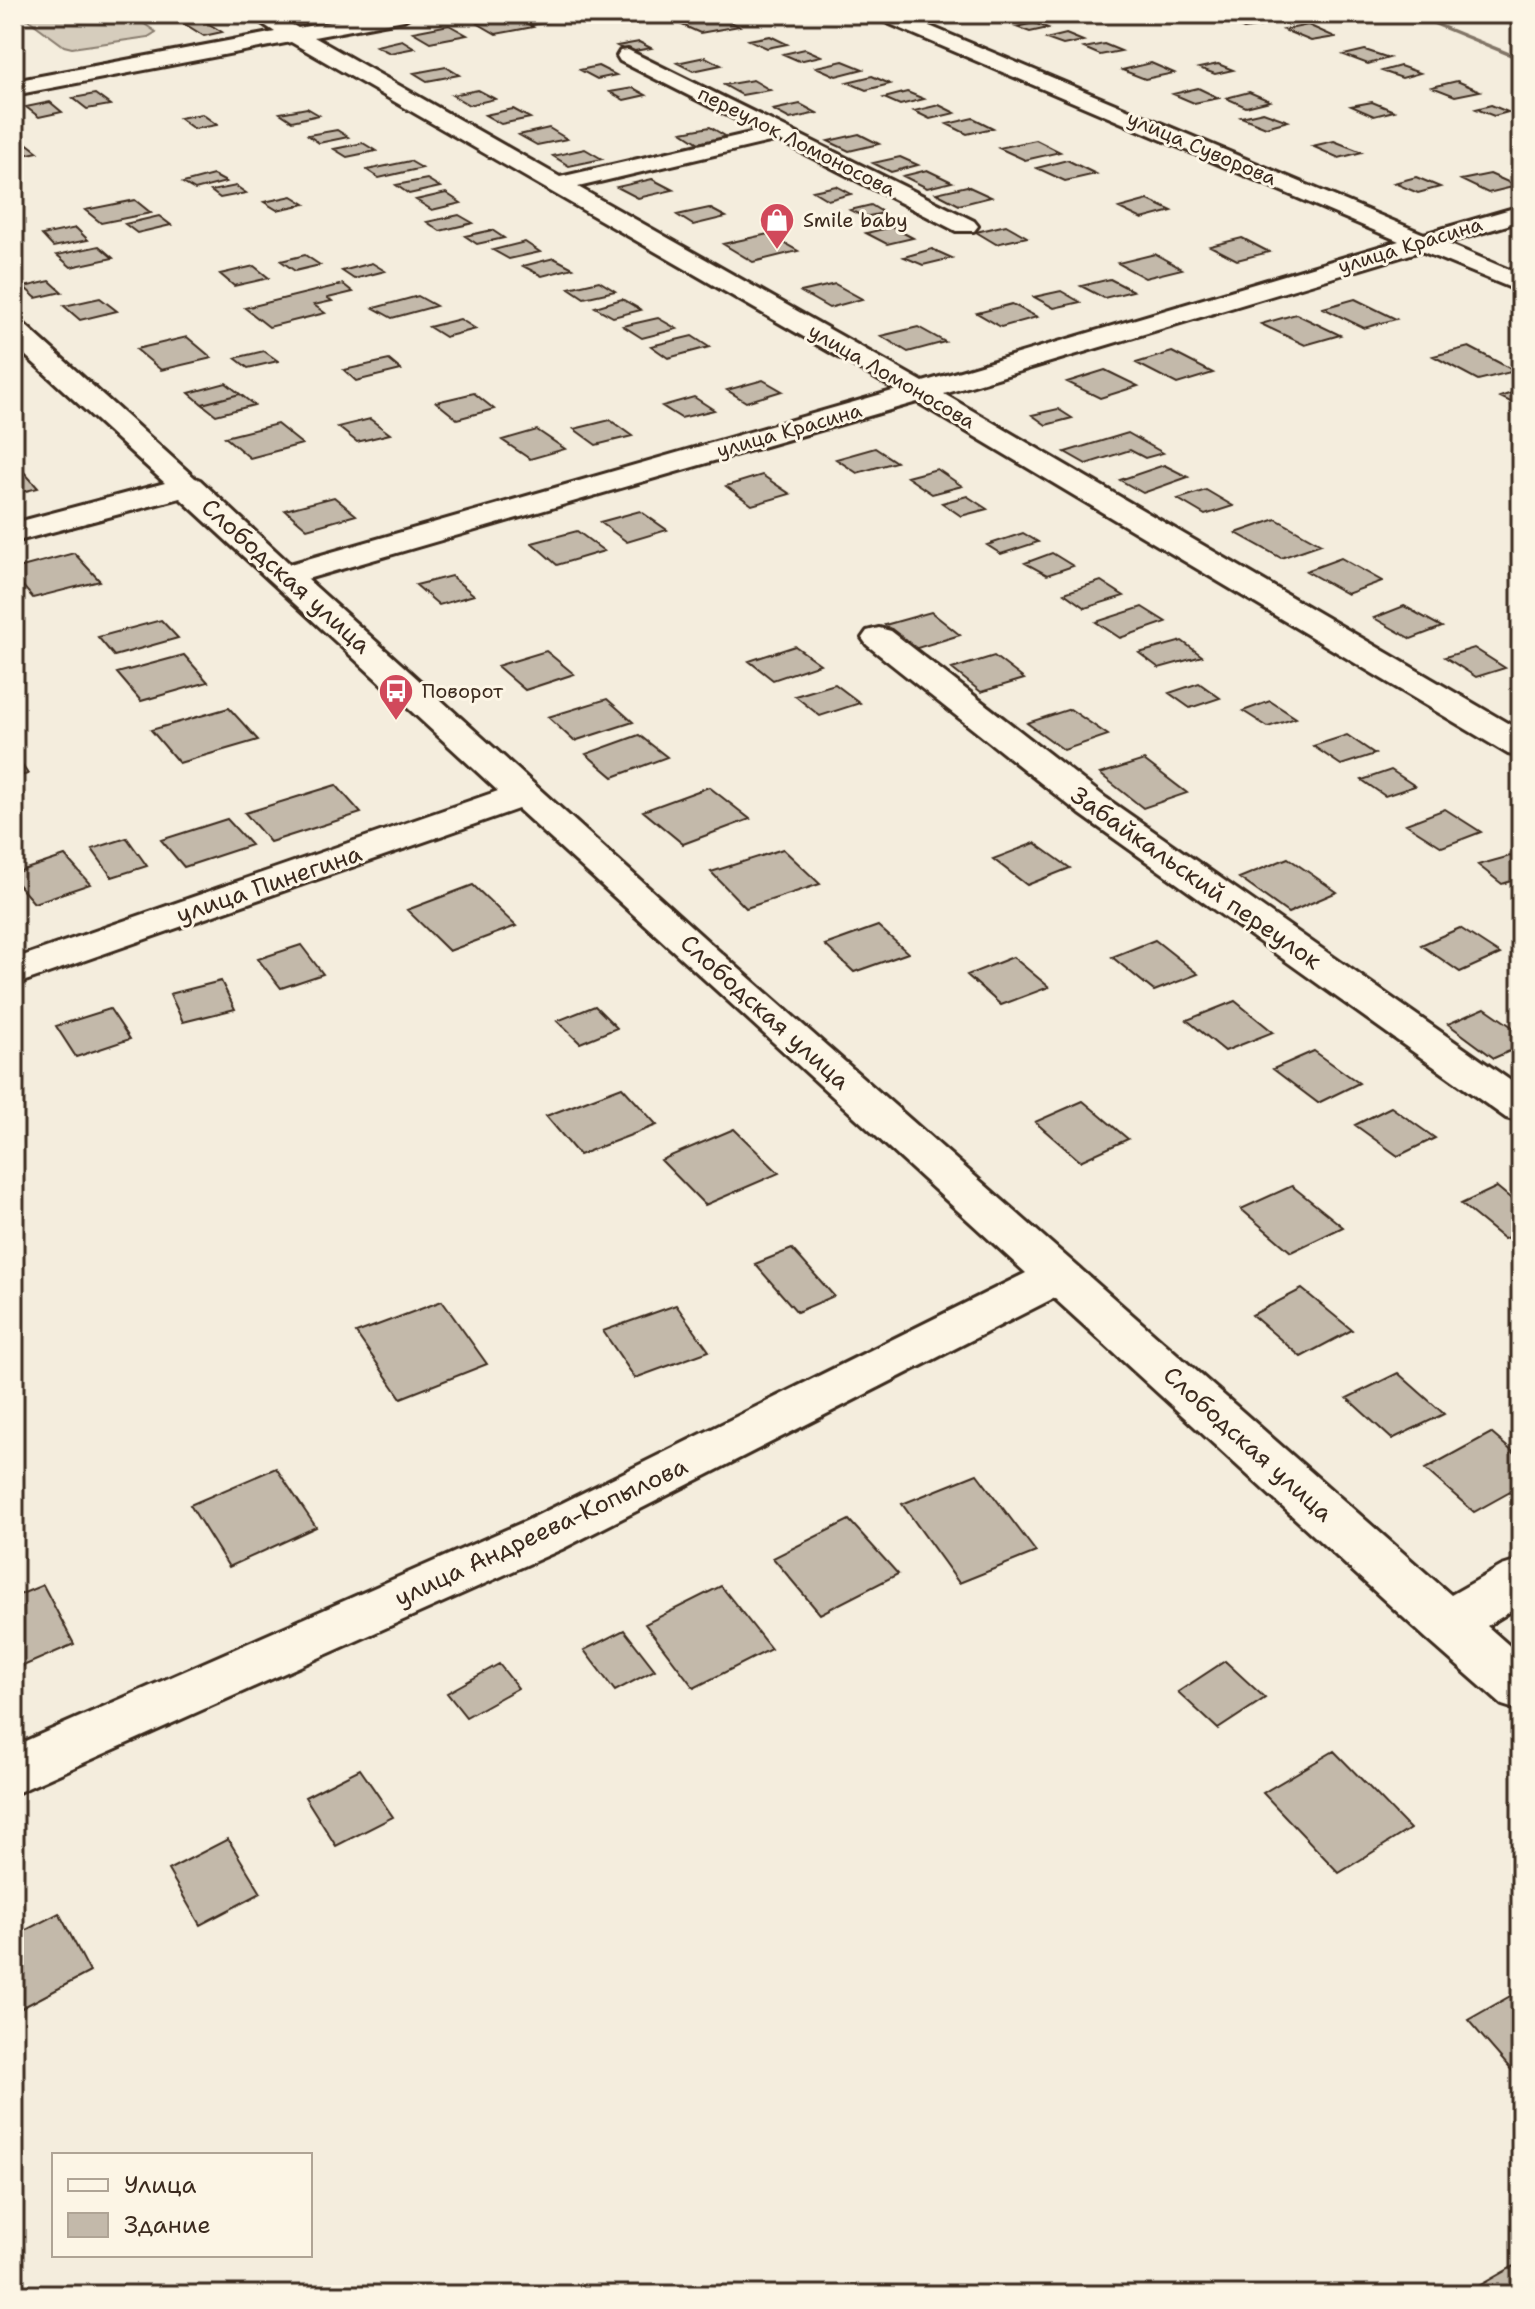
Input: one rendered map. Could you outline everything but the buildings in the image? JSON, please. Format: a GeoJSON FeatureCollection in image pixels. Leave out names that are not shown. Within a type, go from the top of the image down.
{"type":"FeatureCollection","features":[{"type":"Feature","properties":{"kind":"street","name":"улица Ломоносова"},"geometry":{"type":"LineString","coordinates":[[258,14],[920,392],[1521,746]]}},
{"type":"Feature","properties":{"kind":"street"},"geometry":{"type":"LineString","coordinates":[[14,88],[404,14]]}},
{"type":"Feature","properties":{"kind":"street","name":"улица Суворова"},"geometry":{"type":"LineString","coordinates":[[883,14],[1521,284]]}},
{"type":"Feature","properties":{"kind":"street"},"geometry":{"type":"LineString","coordinates":[[1506,14],[1521,17]]}},
{"type":"Feature","properties":{"kind":"street","name":"переулок Ломоносова"},"geometry":{"type":"LineString","coordinates":[[628,56],[965,226]]}},
{"type":"Feature","properties":{"kind":"street"},"geometry":{"type":"LineString","coordinates":[[559,184],[780,133]]}},
{"type":"Feature","properties":{"kind":"street","name":"улица Красина"},"geometry":{"type":"LineString","coordinates":[[286,575],[920,392],[1521,213]]}},
{"type":"Feature","properties":{"kind":"street","name":"Слободская улица"},"geometry":{"type":"LineString","coordinates":[[14,330],[524,794],[1521,1689]]}},
{"type":"Feature","properties":{"kind":"street"},"geometry":{"type":"LineString","coordinates":[[14,533],[189,486]]}},
{"type":"Feature","properties":{"kind":"street","name":"Забайкальский переулок"},"geometry":{"type":"LineString","coordinates":[[879,638],[1093,806],[1521,1108]]}},
{"type":"Feature","properties":{"kind":"street","name":"улица Пинегина"},"geometry":{"type":"LineString","coordinates":[[14,973],[524,794]]}},
{"type":"Feature","properties":{"kind":"street","name":"улица Андреева-Копылова"},"geometry":{"type":"LineString","coordinates":[[14,1771],[544,1535],[1060,1275]]}},
{"type":"Feature","properties":{"kind":"street"},"geometry":{"type":"LineString","coordinates":[[1446,1624],[1521,1580]]}},
{"type":"Feature","properties":{"kind":"shaded area"},"geometry":{"type":"Polygon","coordinates":[[[28,14],[130,14],[156,32],[148,37],[72,48],[64,46],[26,18],[28,14]]]}},
{"type":"Feature","properties":{"kind":"waterway"},"geometry":{"type":"LineString","coordinates":[[1410,14],[1521,59]]}},
{"type":"Feature","properties":{"kind":"place","name":"Smile baby"},"geometry":{"type":"Point","coordinates":[777,251]}},
{"type":"Feature","properties":{"kind":"place","name":"Поворот"},"geometry":{"type":"Point","coordinates":[396,722]}}]}
